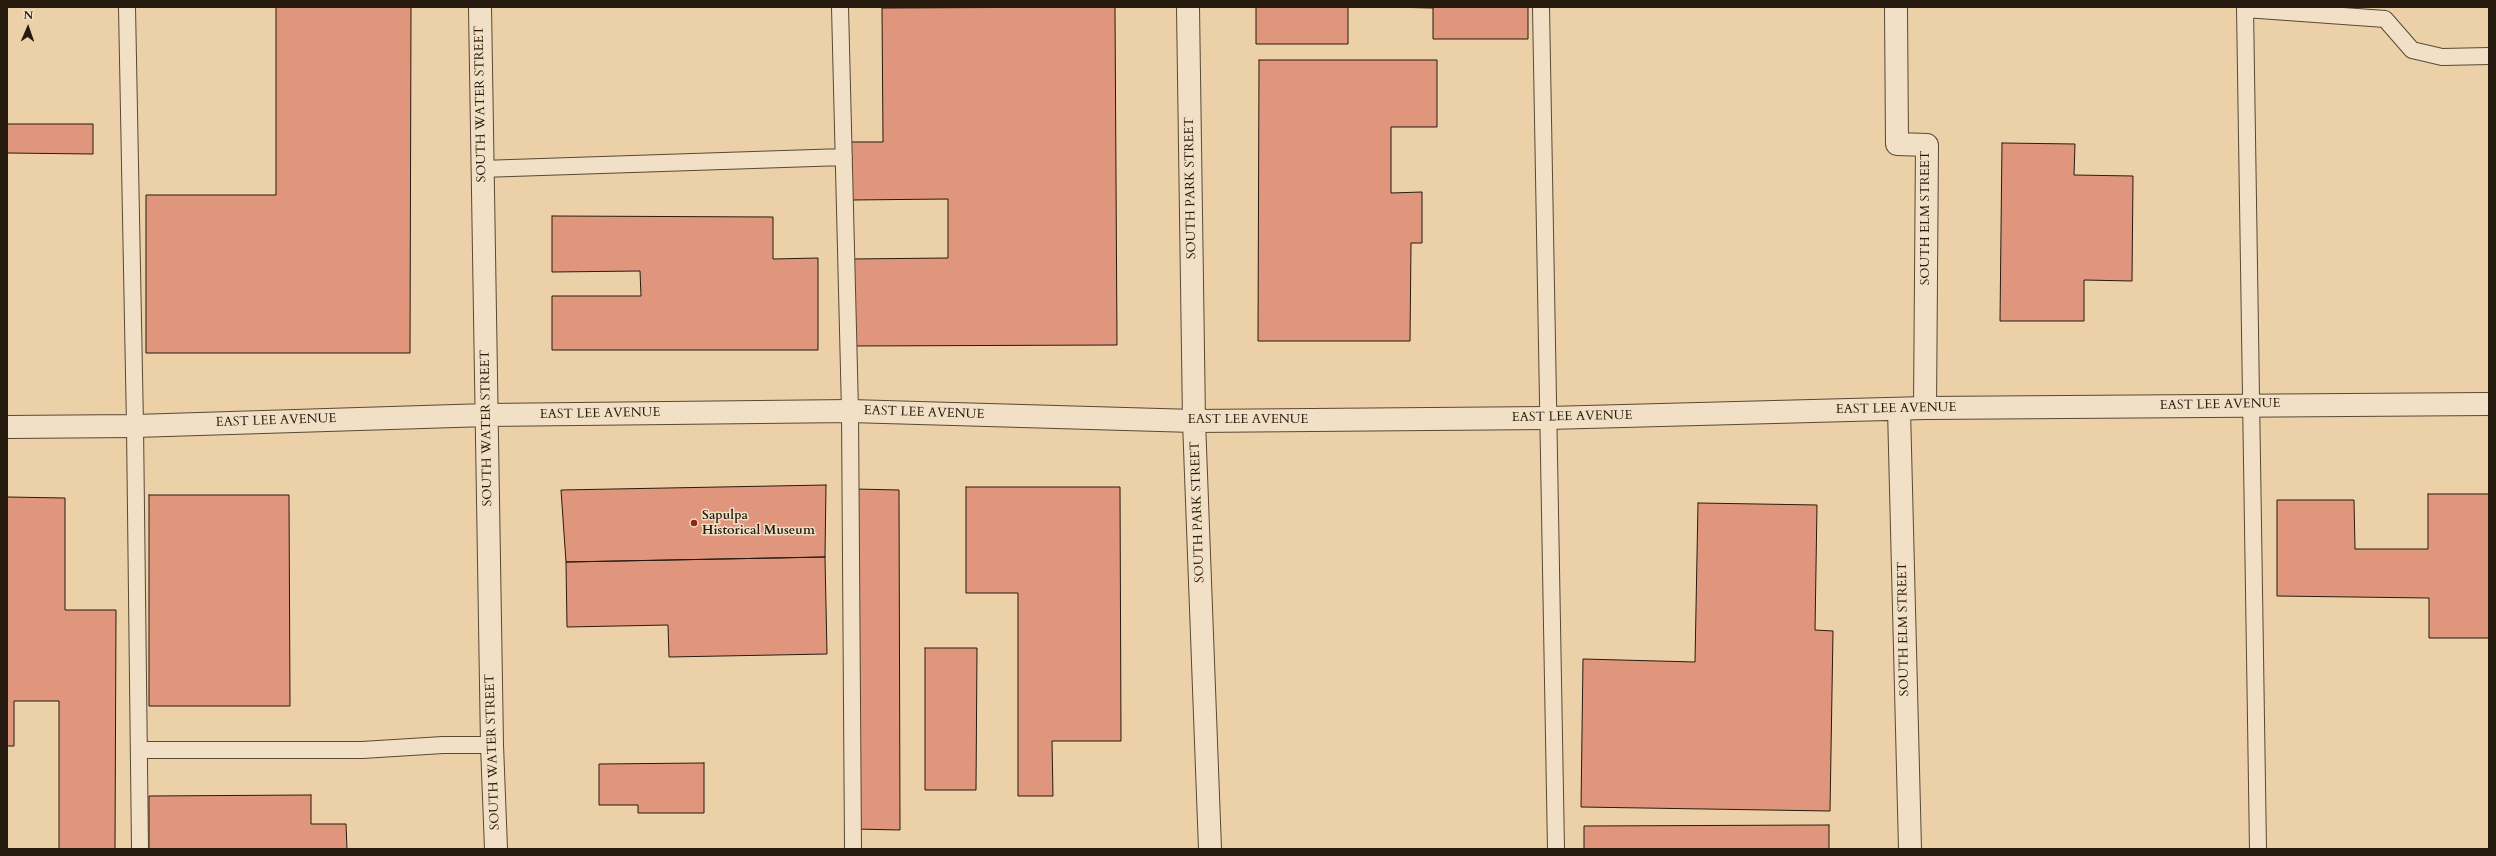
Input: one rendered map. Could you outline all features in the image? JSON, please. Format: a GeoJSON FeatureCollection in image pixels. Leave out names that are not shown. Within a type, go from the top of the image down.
{"type":"FeatureCollection","features":[{"type":"Feature","properties":{"kind":"street","name":"SOUTH WATER STREET"},"geometry":{"type":"LineString","coordinates":[[480,7],[481,169],[487,415],[492,745],[496,849]]}},
{"type":"Feature","properties":{"kind":"street","name":"SOUTH PARK STREET"},"geometry":{"type":"LineString","coordinates":[[1188,7],[1194,421],[1210,849]]}},
{"type":"Feature","properties":{"kind":"street","name":"SOUTH ELM STREET"},"geometry":{"type":"LineString","coordinates":[[1896,7],[1898,144],[1927,145],[1925,408]]}},
{"type":"Feature","properties":{"kind":"street","name":"EAST LEE AVENUE"},"geometry":{"type":"LineString","coordinates":[[7,427],[135,426],[487,415],[850,411],[1194,421],[1548,418],[1925,408],[2251,404],[2489,404]]}},
{"type":"Feature","properties":{"kind":"street","name":"SOUTH ELM STREET"},"geometry":{"type":"LineString","coordinates":[[1899,409],[1910,849]]}},
{"type":"Feature","properties":{"kind":"lane"},"geometry":{"type":"LineString","coordinates":[[127,7],[135,426],[140,849]]}},
{"type":"Feature","properties":{"kind":"lane"},"geometry":{"type":"LineString","coordinates":[[840,7],[850,411],[853,849]]}},
{"type":"Feature","properties":{"kind":"lane"},"geometry":{"type":"LineString","coordinates":[[1541,7],[1556,849]]}},
{"type":"Feature","properties":{"kind":"lane"},"geometry":{"type":"LineString","coordinates":[[2258,849],[2245,8],[2385,20],[2412,50],[2442,57],[2489,56]]}},
{"type":"Feature","properties":{"kind":"lane"},"geometry":{"type":"LineString","coordinates":[[481,169],[844,157]]}},
{"type":"Feature","properties":{"kind":"lane"},"geometry":{"type":"LineString","coordinates":[[139,750],[362,750],[443,745],[492,745]]}},
{"type":"Feature","properties":{"kind":"building"},"geometry":{"type":"Polygon","coordinates":[[[276,7],[411,7],[410,353],[146,353],[146,195],[276,195],[276,7]]]}},
{"type":"Feature","properties":{"kind":"building"},"geometry":{"type":"Polygon","coordinates":[[[1115,7],[1117,345],[851,346],[851,259],[948,258],[948,199],[852,200],[851,142],[883,142],[882,8],[1115,7]]]}},
{"type":"Feature","properties":{"kind":"building"},"geometry":{"type":"Polygon","coordinates":[[[1256,7],[1348,7],[1348,44],[1256,44],[1256,7]]]}},
{"type":"Feature","properties":{"kind":"building"},"geometry":{"type":"Polygon","coordinates":[[[1389,7],[1528,7],[1528,39],[1433,39],[1433,8],[1389,7]]]}},
{"type":"Feature","properties":{"kind":"building"},"geometry":{"type":"Polygon","coordinates":[[[1259,60],[1437,60],[1437,127],[1391,127],[1391,193],[1422,192],[1422,243],[1411,243],[1410,341],[1258,341],[1259,60]]]}},
{"type":"Feature","properties":{"kind":"building"},"geometry":{"type":"Polygon","coordinates":[[[7,124],[93,124],[93,154],[7,153],[7,124]]]}},
{"type":"Feature","properties":{"kind":"building"},"geometry":{"type":"Polygon","coordinates":[[[2002,143],[2075,144],[2074,175],[2133,176],[2132,281],[2084,280],[2084,321],[2000,321],[2002,143]]]}},
{"type":"Feature","properties":{"kind":"building"},"geometry":{"type":"Polygon","coordinates":[[[552,216],[773,217],[773,259],[818,258],[818,350],[552,350],[552,296],[641,296],[640,271],[552,272],[552,216]]]}},
{"type":"Feature","properties":{"kind":"building","name":"Sapulpa Historical Museum"},"geometry":{"type":"Polygon","coordinates":[[[826,485],[825,557],[566,562],[561,490],[826,485]]]}},
{"type":"Feature","properties":{"kind":"building"},"geometry":{"type":"Polygon","coordinates":[[[966,487],[1120,487],[1121,741],[1052,741],[1053,796],[1018,796],[1018,593],[966,593],[966,487]]]}},
{"type":"Feature","properties":{"kind":"building"},"geometry":{"type":"Polygon","coordinates":[[[855,489],[899,490],[900,830],[855,829],[855,489]]]}},
{"type":"Feature","properties":{"kind":"building"},"geometry":{"type":"Polygon","coordinates":[[[2428,494],[2489,494],[2489,638],[2429,638],[2429,598],[2277,596],[2277,500],[2354,500],[2355,549],[2428,549],[2428,494]]]}},
{"type":"Feature","properties":{"kind":"building"},"geometry":{"type":"Polygon","coordinates":[[[149,495],[289,495],[290,706],[149,706],[149,495]]]}},
{"type":"Feature","properties":{"kind":"building"},"geometry":{"type":"Polygon","coordinates":[[[7,497],[65,498],[65,610],[116,610],[115,849],[59,849],[59,701],[14,701],[14,746],[7,746],[7,497]]]}},
{"type":"Feature","properties":{"kind":"building"},"geometry":{"type":"Polygon","coordinates":[[[1698,503],[1817,505],[1815,630],[1833,631],[1830,811],[1581,807],[1583,659],[1695,662],[1698,503]]]}},
{"type":"Feature","properties":{"kind":"building"},"geometry":{"type":"Polygon","coordinates":[[[825,557],[827,654],[669,657],[668,625],[567,627],[566,562],[825,557]]]}},
{"type":"Feature","properties":{"kind":"building"},"geometry":{"type":"Polygon","coordinates":[[[925,648],[977,648],[976,790],[925,790],[925,648]]]}},
{"type":"Feature","properties":{"kind":"building"},"geometry":{"type":"Polygon","coordinates":[[[704,763],[704,813],[638,813],[638,805],[599,805],[599,764],[704,763]]]}},
{"type":"Feature","properties":{"kind":"building"},"geometry":{"type":"Polygon","coordinates":[[[311,795],[311,824],[346,824],[347,849],[149,849],[149,796],[311,795]]]}},
{"type":"Feature","properties":{"kind":"building"},"geometry":{"type":"Polygon","coordinates":[[[1829,825],[1829,849],[1584,849],[1584,826],[1829,825]]]}},
{"type":"Feature","properties":{"kind":"place","name":"Sapulpa Historical Museum"},"geometry":{"type":"Point","coordinates":[694,523]}}]}
